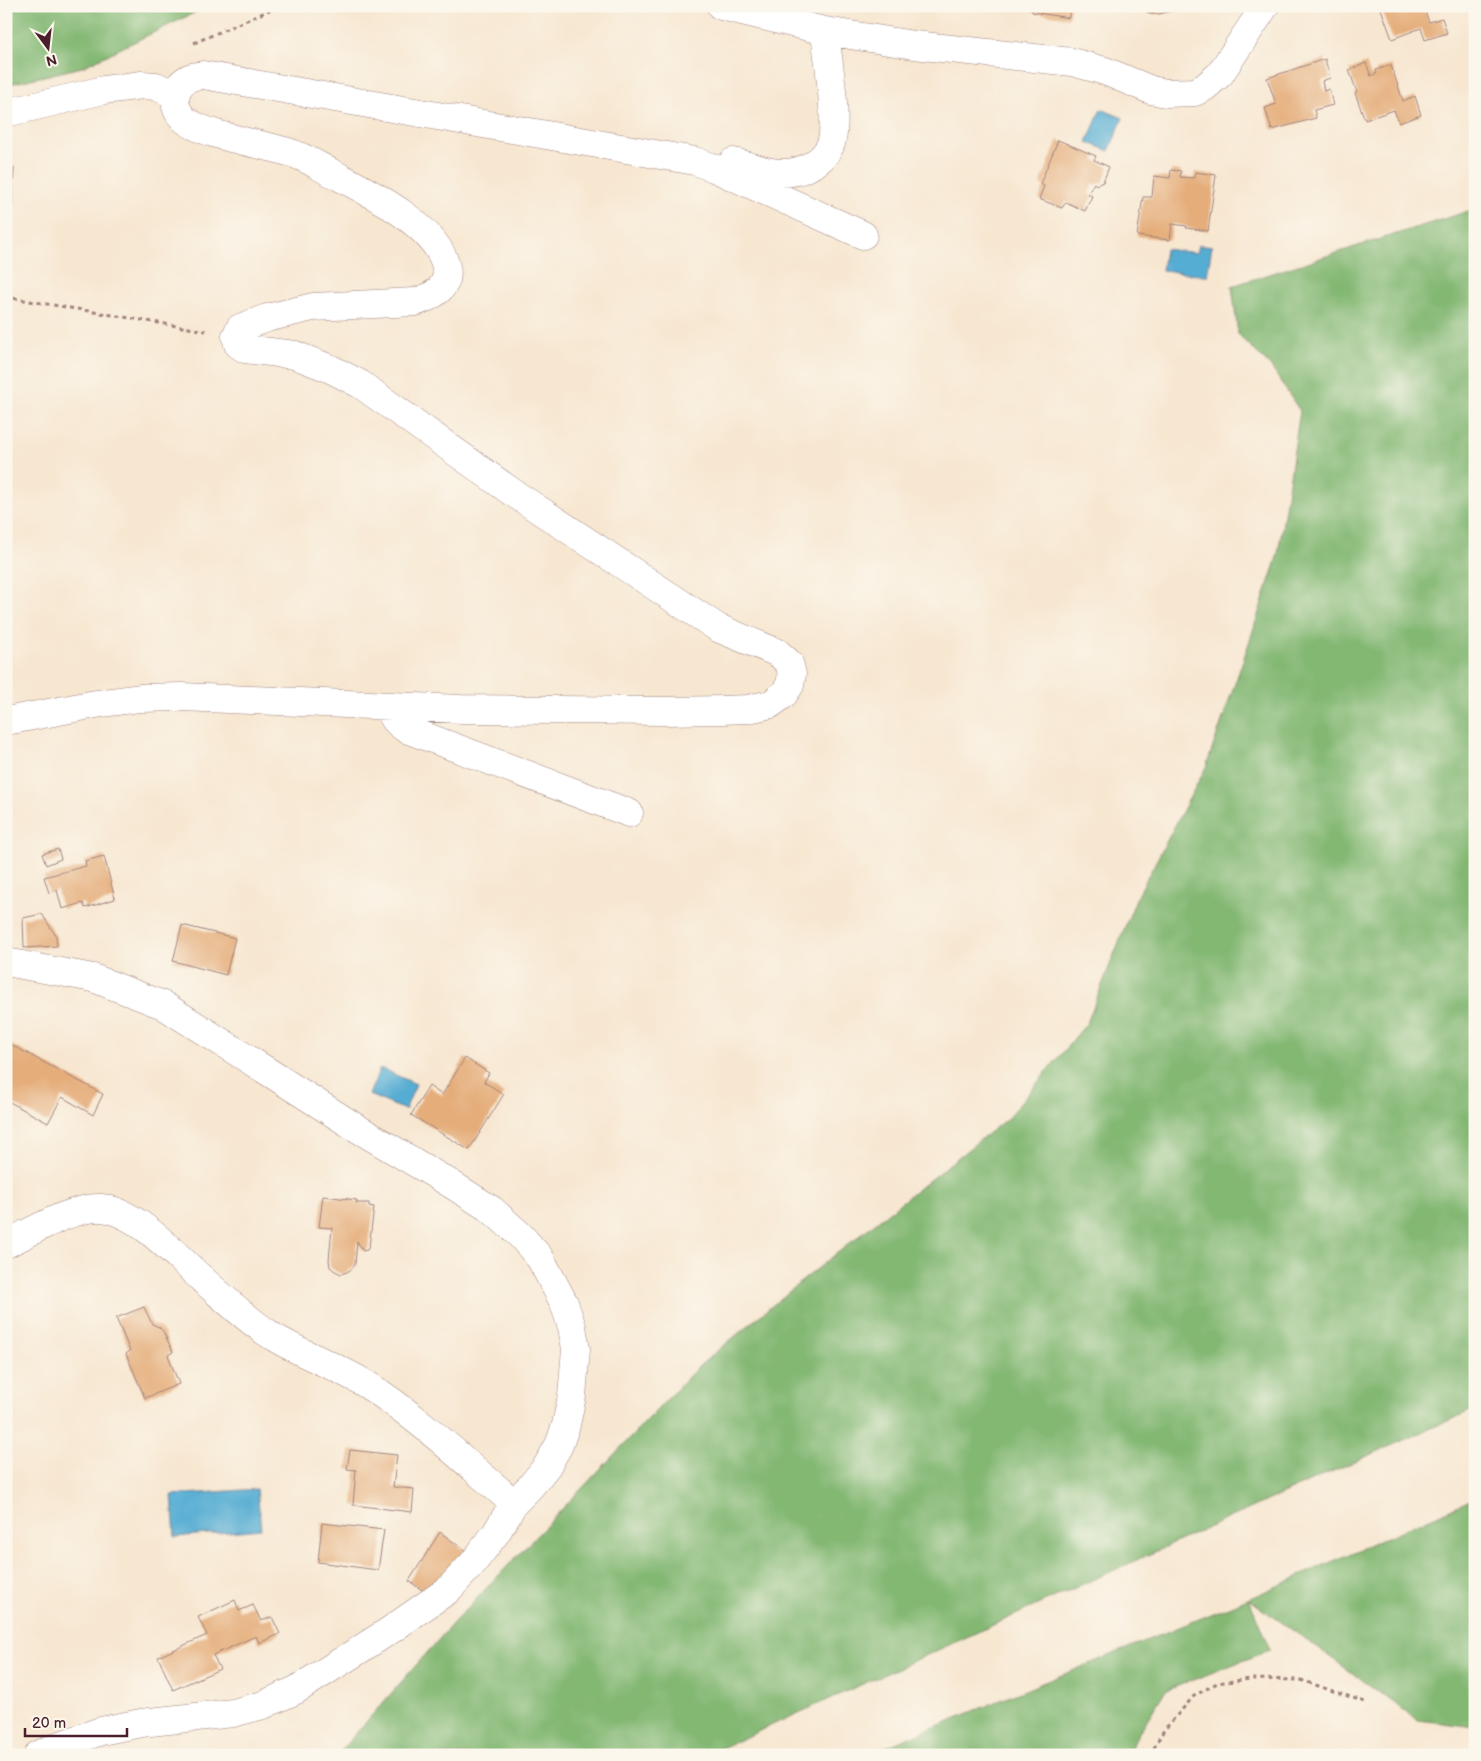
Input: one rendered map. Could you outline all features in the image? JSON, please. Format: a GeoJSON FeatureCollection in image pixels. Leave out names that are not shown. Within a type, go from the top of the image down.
{"type":"FeatureCollection","features":[{"type":"Feature","properties":{"kind":"lane"},"geometry":{"type":"LineString","coordinates":[[722,6],[825,32],[924,46],[1072,62],[1105,71],[1151,90],[1166,93],[1195,92],[1205,87],[1220,74],[1265,6]]}},
{"type":"Feature","properties":{"kind":"lane"},"geometry":{"type":"LineString","coordinates":[[695,161],[721,159],[777,173],[794,172],[809,168],[820,158],[830,146],[834,131],[825,32]]}},
{"type":"Feature","properties":{"kind":"lane"},"geometry":{"type":"LineString","coordinates":[[6,721],[96,704],[140,698],[182,697],[461,708],[666,711],[748,709],[771,704],[784,694],[790,685],[792,674],[789,662],[778,653],[718,628],[512,492],[360,384],[331,368],[295,355],[245,349],[238,344],[236,336],[240,328],[267,318],[312,307],[415,302],[437,293],[445,283],[448,273],[445,261],[437,247],[424,232],[389,205],[291,152],[200,130],[184,120],[176,109],[175,95],[189,78],[204,75],[695,161],[864,235]]}},
{"type":"Feature","properties":{"kind":"lane"},"geometry":{"type":"LineString","coordinates":[[6,113],[104,90],[142,84],[156,86],[175,95]]}},
{"type":"Feature","properties":{"kind":"lane"},"geometry":{"type":"LineString","coordinates":[[391,706],[391,716],[406,729],[629,813]]}},
{"type":"Feature","properties":{"kind":"lane"},"geometry":{"type":"LineString","coordinates":[[6,962],[93,978],[163,1005],[355,1127],[492,1210],[520,1234],[540,1258],[564,1303],[572,1327],[576,1349],[572,1396],[566,1425],[559,1445],[547,1466],[514,1503],[496,1533],[473,1564],[448,1590],[390,1631],[296,1690],[263,1705],[234,1713],[141,1723],[109,1729],[58,1746],[38,1755]]}},
{"type":"Feature","properties":{"kind":"lane"},"geometry":{"type":"LineString","coordinates":[[6,1244],[70,1214],[86,1209],[102,1208],[123,1215],[144,1227],[251,1321],[273,1336],[369,1386],[404,1410],[514,1503]]}},
{"type":"Feature","properties":{"kind":"path"},"geometry":{"type":"LineString","coordinates":[[191,44],[279,6]]}},
{"type":"Feature","properties":{"kind":"path"},"geometry":{"type":"LineString","coordinates":[[6,297],[236,336]]}},
{"type":"Feature","properties":{"kind":"path"},"geometry":{"type":"LineString","coordinates":[[1150,1755],[1164,1730],[1194,1696],[1217,1683],[1251,1680],[1301,1680],[1365,1702]]}},
{"type":"Feature","properties":{"kind":"green space"},"geometry":{"type":"Polygon","coordinates":[[[6,6],[205,6],[82,67],[6,85],[6,6]]]}},
{"type":"Feature","properties":{"kind":"green space"},"geometry":{"type":"Polygon","coordinates":[[[1475,209],[1475,1409],[1331,1472],[706,1755],[337,1755],[455,1621],[698,1367],[802,1281],[1009,1117],[1087,1023],[1136,899],[1206,767],[1278,554],[1300,411],[1271,367],[1238,334],[1232,286],[1475,209]]]}},
{"type":"Feature","properties":{"kind":"green space"},"geometry":{"type":"Polygon","coordinates":[[[1475,1498],[1475,1727],[1418,1720],[1249,1599],[1270,1650],[1165,1691],[1133,1742],[1129,1755],[866,1755],[1248,1599],[1475,1498]]]}},
{"type":"Feature","properties":{"kind":"water"},"geometry":{"type":"Polygon","coordinates":[[[1101,109],[1123,118],[1109,151],[1087,142],[1101,109]]]}},
{"type":"Feature","properties":{"kind":"water"},"geometry":{"type":"Polygon","coordinates":[[[1199,245],[1212,246],[1207,276],[1162,270],[1165,249],[1197,253],[1199,245]]]}},
{"type":"Feature","properties":{"kind":"water"},"geometry":{"type":"Polygon","coordinates":[[[380,1068],[416,1084],[405,1110],[369,1095],[380,1068]]]}},
{"type":"Feature","properties":{"kind":"water"},"geometry":{"type":"Polygon","coordinates":[[[257,1489],[261,1529],[175,1537],[172,1495],[257,1489]]]}},
{"type":"Feature","properties":{"kind":"building"},"geometry":{"type":"Polygon","coordinates":[[[1033,6],[1070,6],[1069,18],[1032,12],[1033,6]]]}},
{"type":"Feature","properties":{"kind":"building"},"geometry":{"type":"Polygon","coordinates":[[[1143,6],[1187,7],[1159,14],[1149,14],[1143,6]]]}},
{"type":"Feature","properties":{"kind":"building"},"geometry":{"type":"Polygon","coordinates":[[[1380,6],[1423,6],[1429,22],[1442,18],[1447,33],[1425,40],[1421,28],[1392,39],[1380,6]]]}},
{"type":"Feature","properties":{"kind":"building"},"geometry":{"type":"Polygon","coordinates":[[[1325,59],[1330,78],[1322,81],[1324,91],[1329,89],[1333,105],[1314,110],[1316,118],[1272,130],[1265,108],[1276,104],[1267,78],[1325,59]]]}},
{"type":"Feature","properties":{"kind":"building"},"geometry":{"type":"Polygon","coordinates":[[[1366,63],[1371,76],[1377,73],[1376,70],[1391,65],[1403,101],[1415,96],[1421,115],[1399,123],[1394,110],[1365,120],[1349,70],[1366,63]]]}},
{"type":"Feature","properties":{"kind":"building"},"geometry":{"type":"Polygon","coordinates":[[[1058,140],[1096,156],[1094,160],[1109,167],[1103,182],[1096,185],[1094,183],[1088,194],[1092,196],[1085,211],[1066,202],[1062,208],[1039,199],[1044,186],[1040,184],[1058,140]]]}},
{"type":"Feature","properties":{"kind":"building"},"geometry":{"type":"Polygon","coordinates":[[[6,167],[14,168],[12,208],[6,207],[6,167]]]}},
{"type":"Feature","properties":{"kind":"building"},"geometry":{"type":"Polygon","coordinates":[[[1171,170],[1181,171],[1180,177],[1194,178],[1195,172],[1216,175],[1208,231],[1172,224],[1170,240],[1137,236],[1143,197],[1152,197],[1154,176],[1170,178],[1171,170]]]}},
{"type":"Feature","properties":{"kind":"building"},"geometry":{"type":"Polygon","coordinates":[[[58,849],[61,859],[46,865],[42,854],[58,849]]]}},
{"type":"Feature","properties":{"kind":"building"},"geometry":{"type":"Polygon","coordinates":[[[104,856],[115,899],[85,908],[83,903],[62,909],[57,890],[49,893],[44,877],[86,866],[85,861],[104,856]]]}},
{"type":"Feature","properties":{"kind":"building"},"geometry":{"type":"Polygon","coordinates":[[[42,914],[56,936],[57,946],[24,948],[23,918],[42,914]]]}},
{"type":"Feature","properties":{"kind":"building"},"geometry":{"type":"Polygon","coordinates":[[[182,925],[235,938],[226,975],[173,961],[182,925]]]}},
{"type":"Feature","properties":{"kind":"building"},"geometry":{"type":"Polygon","coordinates":[[[6,1042],[103,1094],[93,1115],[62,1097],[48,1123],[6,1100],[6,1042]]]}},
{"type":"Feature","properties":{"kind":"building"},"geometry":{"type":"Polygon","coordinates":[[[465,1058],[489,1073],[484,1082],[504,1094],[469,1150],[411,1115],[429,1086],[442,1095],[465,1058]]]}},
{"type":"Feature","properties":{"kind":"building"},"geometry":{"type":"Polygon","coordinates":[[[323,1196],[357,1200],[356,1203],[369,1203],[369,1206],[374,1207],[369,1247],[363,1251],[357,1241],[355,1264],[352,1269],[341,1274],[330,1267],[332,1228],[319,1227],[323,1196]]]}},
{"type":"Feature","properties":{"kind":"building"},"geometry":{"type":"Polygon","coordinates":[[[144,1307],[152,1324],[163,1331],[173,1352],[168,1355],[179,1384],[145,1398],[126,1354],[130,1351],[116,1318],[144,1307]]]}},
{"type":"Feature","properties":{"kind":"building"},"geometry":{"type":"Polygon","coordinates":[[[350,1450],[397,1455],[393,1487],[414,1489],[412,1512],[353,1505],[356,1470],[347,1469],[350,1450]]]}},
{"type":"Feature","properties":{"kind":"building"},"geometry":{"type":"Polygon","coordinates":[[[322,1523],[384,1530],[378,1570],[318,1562],[322,1523]]]}},
{"type":"Feature","properties":{"kind":"building"},"geometry":{"type":"Polygon","coordinates":[[[440,1532],[467,1552],[428,1594],[409,1581],[440,1532]]]}},
{"type":"Feature","properties":{"kind":"building"},"geometry":{"type":"Polygon","coordinates":[[[235,1600],[239,1611],[253,1605],[261,1621],[272,1617],[280,1634],[259,1643],[256,1636],[213,1655],[220,1669],[173,1690],[158,1657],[207,1635],[198,1617],[235,1600]]]}}]}
